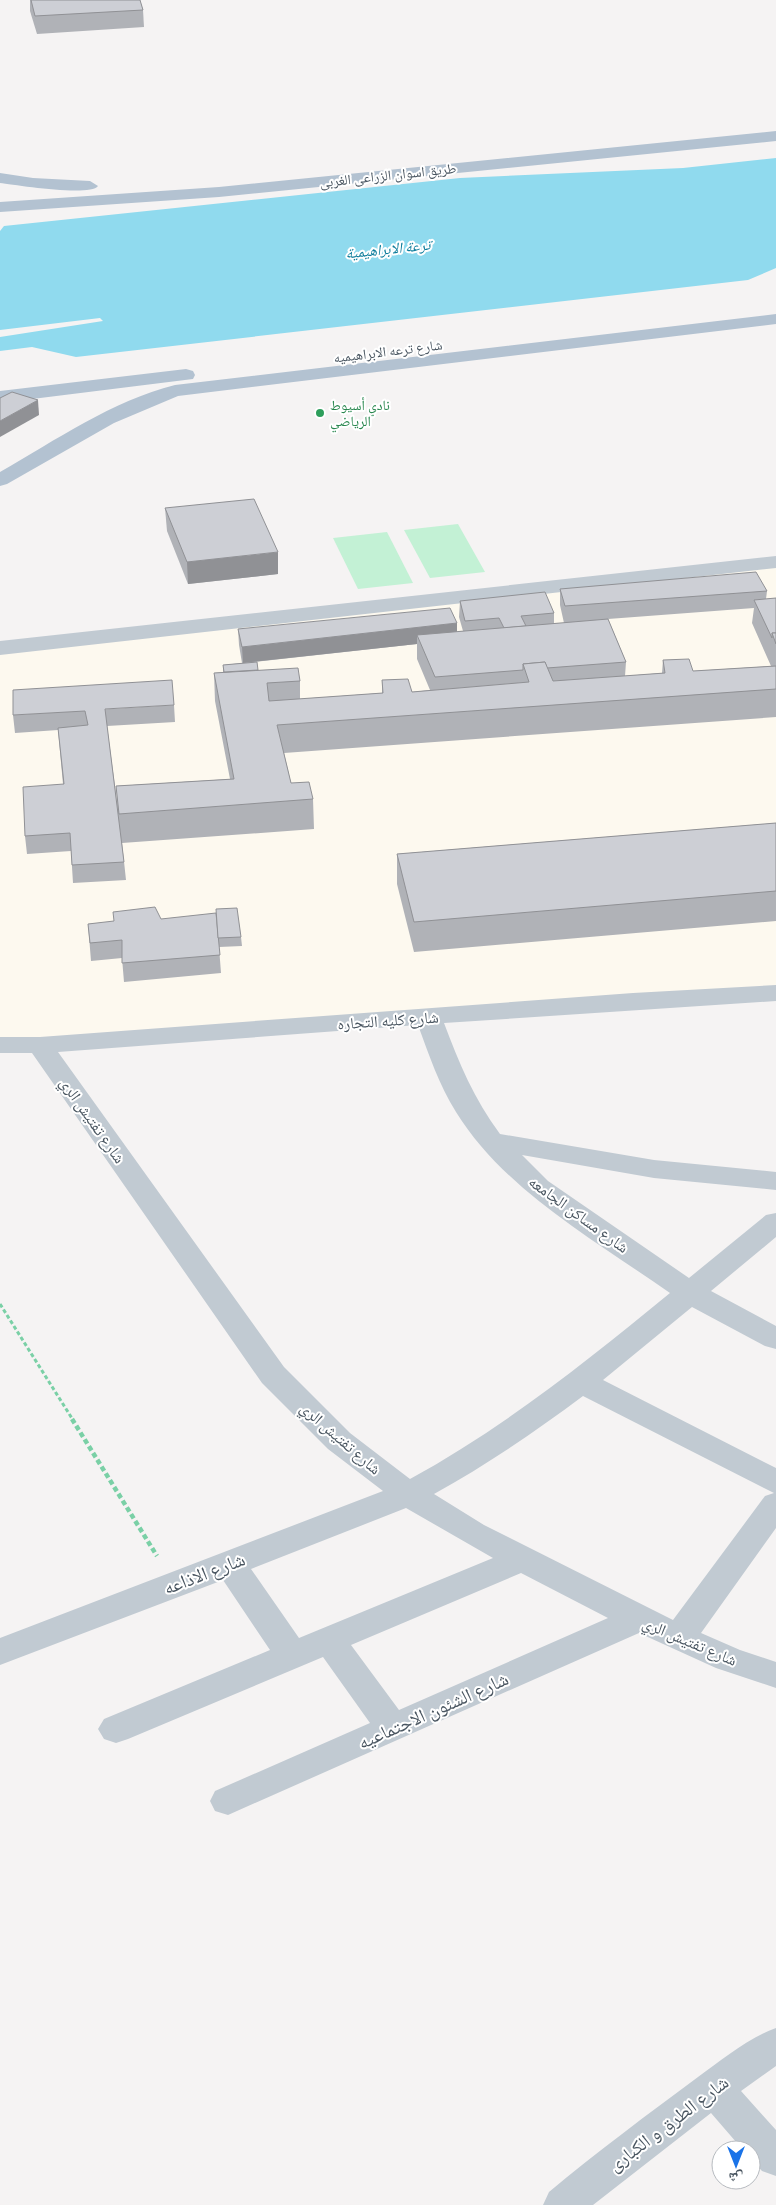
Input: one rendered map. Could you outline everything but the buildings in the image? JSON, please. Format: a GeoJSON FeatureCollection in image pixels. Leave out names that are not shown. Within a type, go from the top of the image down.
{"type":"FeatureCollection","features":[{"type":"Feature","properties":{"kind":"main road","name":"طريق اسوان الزراعى الغربى"},"geometry":{"type":"LineString","coordinates":[[0,178],[33,183],[107,187],[211,184],[776,130]]}},
{"type":"Feature","properties":{"kind":"main road","name":"طريق اسوان الزراعى الغربى"},"geometry":{"type":"LineString","coordinates":[[0,207],[219,192],[776,136]]}},
{"type":"Feature","properties":{"kind":"main road","name":"شارع ترعه الابراهيميه"},"geometry":{"type":"LineString","coordinates":[[67,442],[123,410],[175,391],[572,336],[776,304]]}},
{"type":"Feature","properties":{"kind":"main road","name":"شارع ترعه الابراهيميه"},"geometry":{"type":"LineString","coordinates":[[0,397],[572,336],[776,319]]}},
{"type":"Feature","properties":{"kind":"main road"},"geometry":{"type":"LineString","coordinates":[[0,463],[67,442]]}},
{"type":"Feature","properties":{"kind":"main road"},"geometry":{"type":"LineString","coordinates":[[0,480],[67,442]]}},
{"type":"Feature","properties":{"kind":"street"},"geometry":{"type":"LineString","coordinates":[[0,648],[776,562]]}},
{"type":"Feature","properties":{"kind":"street","name":"شارع كليه التجاره"},"geometry":{"type":"LineString","coordinates":[[0,1045],[40,1045],[428,1018],[633,1001],[776,993]]}},
{"type":"Feature","properties":{"kind":"street","name":"شارع مساكن الجامعه"},"geometry":{"type":"LineString","coordinates":[[428,1018],[449,1073],[469,1111],[491,1142],[538,1187],[689,1292],[776,1339]]}},
{"type":"Feature","properties":{"kind":"street","name":"شارع تفتيش الري"},"geometry":{"type":"LineString","coordinates":[[40,1045],[273,1375],[339,1441],[408,1494],[522,1559],[680,1638],[728,1659],[776,1675]]}},
{"type":"Feature","properties":{"kind":"street"},"geometry":{"type":"LineString","coordinates":[[491,1142],[654,1169],[776,1181]]}},
{"type":"Feature","properties":{"kind":"street","name":"شارع الاذاعه"},"geometry":{"type":"LineString","coordinates":[[0,1652],[408,1494],[465,1464],[581,1382],[689,1292],[775,1224]]}},
{"type":"Feature","properties":{"kind":"street"},"geometry":{"type":"LineString","coordinates":[[581,1382],[776,1482]]}},
{"type":"Feature","properties":{"kind":"street"},"geometry":{"type":"LineString","coordinates":[[680,1638],[776,1504]]}},
{"type":"Feature","properties":{"kind":"street"},"geometry":{"type":"LineString","coordinates":[[116,1729],[522,1559]]}},
{"type":"Feature","properties":{"kind":"street"},"geometry":{"type":"LineString","coordinates":[[229,1563],[292,1655]]}},
{"type":"Feature","properties":{"kind":"street","name":"شارع الشئون الاجتماعيه"},"geometry":{"type":"LineString","coordinates":[[228,1801],[639,1619]]}},
{"type":"Feature","properties":{"kind":"street"},"geometry":{"type":"LineString","coordinates":[[329,1640],[393,1728]]}},
{"type":"Feature","properties":{"kind":"street","name":"شارع الطرق و الكبارى"},"geometry":{"type":"LineString","coordinates":[[563,2205],[602,2172],[713,2088],[776,2045]]}},
{"type":"Feature","properties":{"kind":"street"},"geometry":{"type":"LineString","coordinates":[[713,2088],[776,2158]]}},
{"type":"Feature","properties":{"kind":"path"},"geometry":{"type":"LineString","coordinates":[[0,1304],[174,1584]]}},
{"type":"Feature","properties":{"kind":"shaded area"},"geometry":{"type":"Polygon","coordinates":[[[776,562],[776,993],[0,1045],[0,648],[776,562]]]}},
{"type":"Feature","properties":{"kind":"green space"},"geometry":{"type":"Polygon","coordinates":[[[458,524],[485,572],[430,578],[404,530],[458,524]]]}},
{"type":"Feature","properties":{"kind":"green space"},"geometry":{"type":"Polygon","coordinates":[[[387,532],[413,583],[358,589],[333,538],[387,532]]]}},
{"type":"Feature","properties":{"kind":"water","name":"ترعة الابراهيمية"},"geometry":{"type":"Polygon","coordinates":[[[776,158],[776,268],[748,280],[76,357],[32,347],[0,351],[0,337],[103,321],[100,318],[0,330],[0,231],[4,226],[460,178],[683,168],[776,158]]]}},
{"type":"Feature","properties":{"kind":"place","name":"نادي أسيوط الرياضي"},"geometry":{"type":"Point","coordinates":[320,413]}}]}
